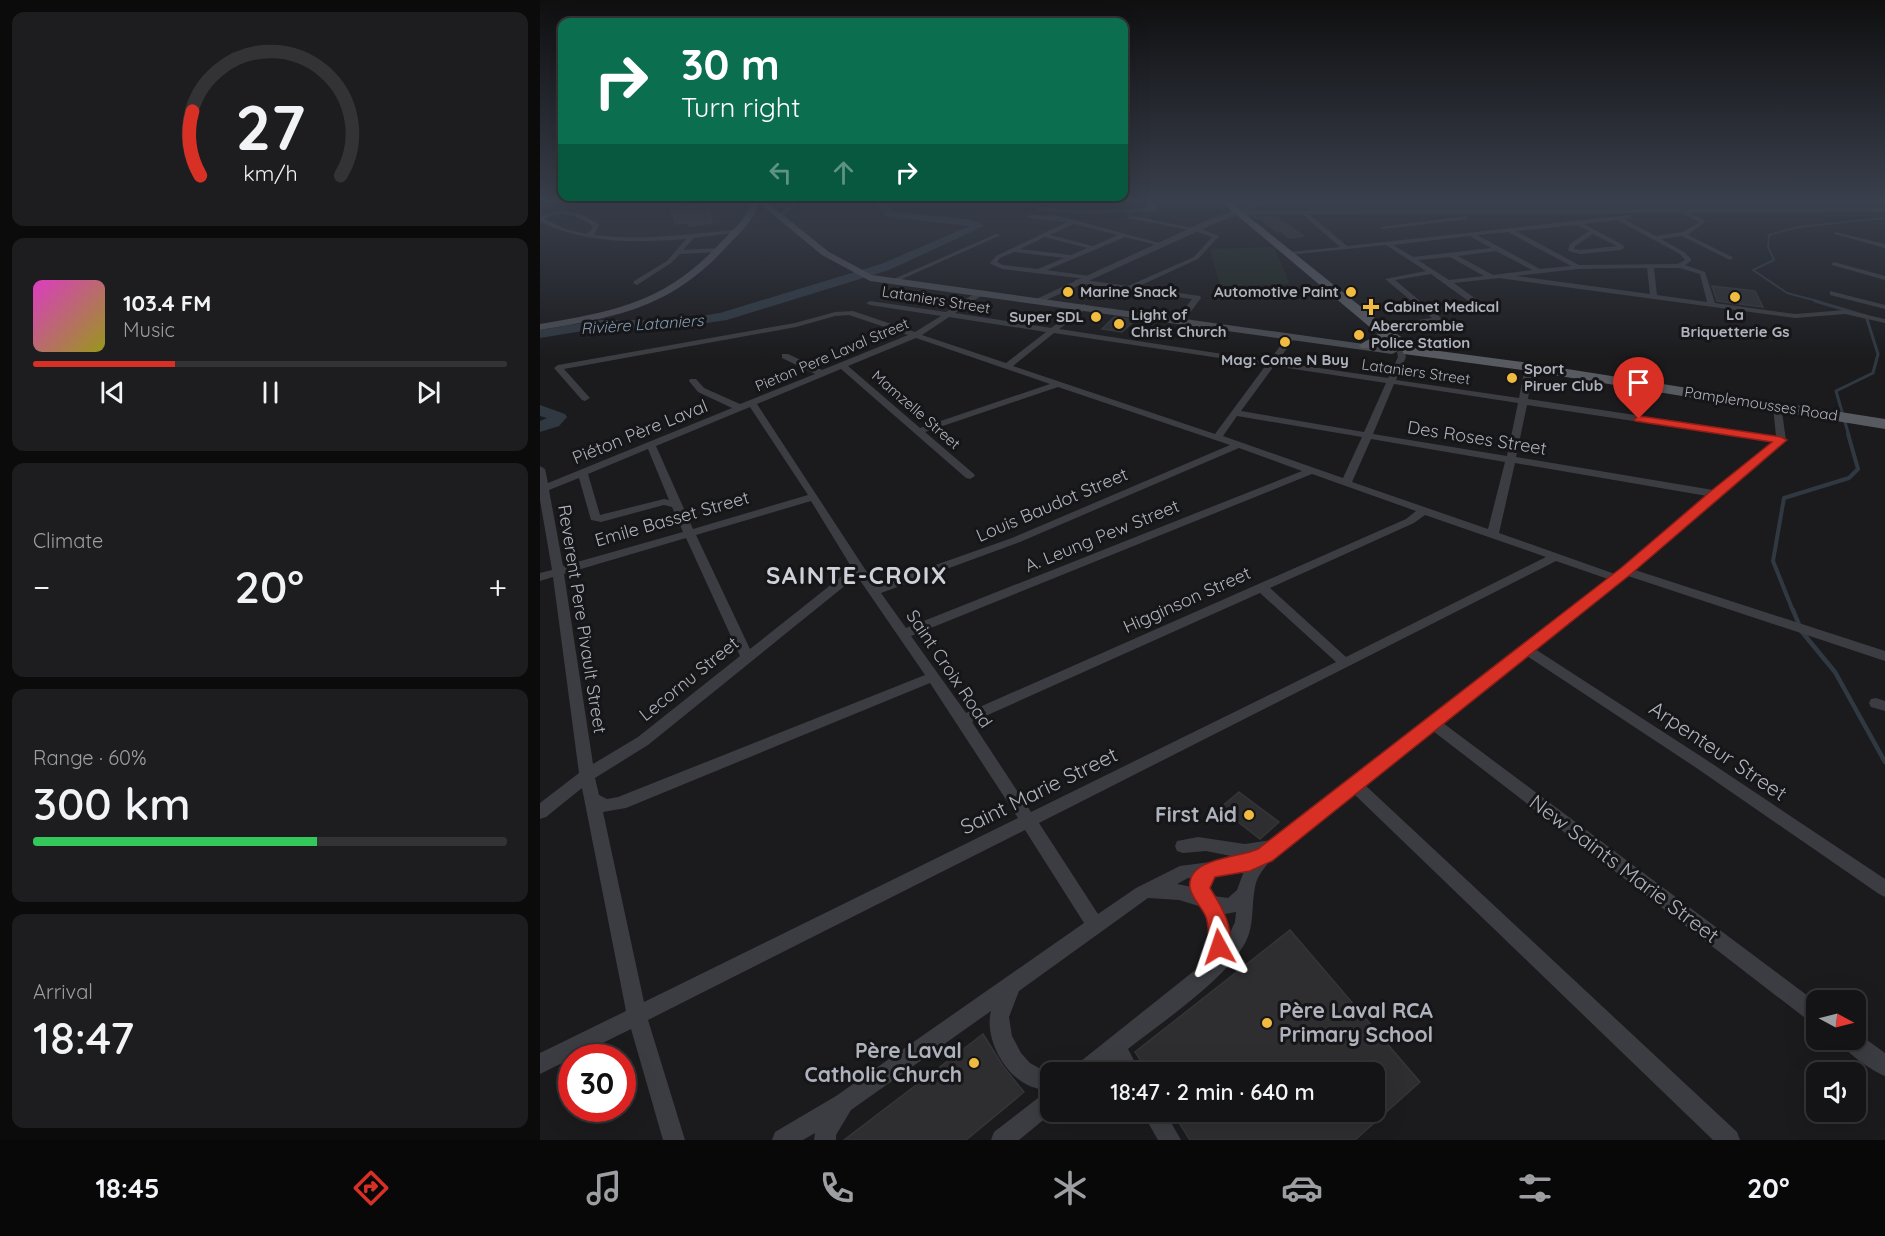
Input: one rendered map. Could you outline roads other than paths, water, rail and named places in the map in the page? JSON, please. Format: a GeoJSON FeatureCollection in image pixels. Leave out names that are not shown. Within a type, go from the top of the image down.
{"type":"FeatureCollection","features":[{"type":"Feature","properties":{"kind":"main road"},"geometry":{"type":"LineString","coordinates":[[540,327],[634,309],[678,287],[710,263],[718,253]]}},
{"type":"Feature","properties":{"kind":"main road"},"geometry":{"type":"LineString","coordinates":[[830,253],[858,273],[891,282],[982,292],[1361,345],[1378,341],[1394,342]]}},
{"type":"Feature","properties":{"kind":"main road"},"geometry":{"type":"LineString","coordinates":[[1290,254],[1394,342]]}},
{"type":"Feature","properties":{"kind":"main road","name":"Pamplemousses Road"},"geometry":{"type":"LineString","coordinates":[[1394,342],[1460,357],[1885,424]]}},
{"type":"Feature","properties":{"kind":"street"},"geometry":{"type":"LineString","coordinates":[[637,283],[678,253]]}},
{"type":"Feature","properties":{"kind":"street"},"geometry":{"type":"LineString","coordinates":[[891,282],[957,253]]}},
{"type":"Feature","properties":{"kind":"street"},"geometry":{"type":"LineString","coordinates":[[1005,253],[998,256],[993,263],[1002,267],[1088,277]]}},
{"type":"Feature","properties":{"kind":"street"},"geometry":{"type":"LineString","coordinates":[[1039,253],[1071,257]]}},
{"type":"Feature","properties":{"kind":"street"},"geometry":{"type":"LineString","coordinates":[[1039,271],[1081,253]]}},
{"type":"Feature","properties":{"kind":"street"},"geometry":{"type":"LineString","coordinates":[[1038,300],[1141,253]]}},
{"type":"Feature","properties":{"kind":"street"},"geometry":{"type":"LineString","coordinates":[[1129,289],[1202,253]]}},
{"type":"Feature","properties":{"kind":"street"},"geometry":{"type":"LineString","coordinates":[[1290,254],[1297,253]]}},
{"type":"Feature","properties":{"kind":"street"},"geometry":{"type":"LineString","coordinates":[[1403,253],[1477,304],[1432,313]]}},
{"type":"Feature","properties":{"kind":"street"},"geometry":{"type":"LineString","coordinates":[[1412,259],[1458,253]]}},
{"type":"Feature","properties":{"kind":"street"},"geometry":{"type":"LineString","coordinates":[[1504,253],[1538,272]]}},
{"type":"Feature","properties":{"kind":"street"},"geometry":{"type":"LineString","coordinates":[[1552,253],[1578,267]]}},
{"type":"Feature","properties":{"kind":"street"},"geometry":{"type":"LineString","coordinates":[[1680,266],[1689,260],[1688,256],[1683,253]]}},
{"type":"Feature","properties":{"kind":"street"},"geometry":{"type":"LineString","coordinates":[[1720,253],[1730,258]]}},
{"type":"Feature","properties":{"kind":"street"},"geometry":{"type":"LineString","coordinates":[[1450,254],[1494,276],[1800,317],[1843,312],[1863,314],[1885,321]]}},
{"type":"Feature","properties":{"kind":"street"},"geometry":{"type":"LineString","coordinates":[[1834,264],[1885,278]]}},
{"type":"Feature","properties":{"kind":"street"},"geometry":{"type":"LineString","coordinates":[[1650,266],[1654,298]]}},
{"type":"Feature","properties":{"kind":"street"},"geometry":{"type":"LineString","coordinates":[[1448,282],[1578,267],[1680,266],[1703,273],[1712,306]]}},
{"type":"Feature","properties":{"kind":"street"},"geometry":{"type":"LineString","coordinates":[[1347,482],[1402,357],[1394,342],[1438,319],[1389,279],[1433,272]]}},
{"type":"Feature","properties":{"kind":"street"},"geometry":{"type":"LineString","coordinates":[[1078,281],[1195,297],[1203,291]]}},
{"type":"Feature","properties":{"kind":"street","name":"Pieton Pere Laval Street"},"geometry":{"type":"LineString","coordinates":[[746,406],[916,335],[982,292]]}},
{"type":"Feature","properties":{"kind":"street"},"geometry":{"type":"LineString","coordinates":[[1833,292],[1885,307]]}},
{"type":"Feature","properties":{"kind":"street"},"geometry":{"type":"LineString","coordinates":[[1186,312],[1197,300],[1195,297]]}},
{"type":"Feature","properties":{"kind":"street","name":"Lataniers Street"},"geometry":{"type":"LineString","coordinates":[[870,303],[1781,440]]}},
{"type":"Feature","properties":{"kind":"street"},"geometry":{"type":"LineString","coordinates":[[1006,367],[1084,306]]}},
{"type":"Feature","properties":{"kind":"street"},"geometry":{"type":"LineString","coordinates":[[585,398],[558,369],[566,365],[796,325],[845,313],[1217,437],[1557,556],[1787,623],[1885,656]]}},
{"type":"Feature","properties":{"kind":"street"},"geometry":{"type":"LineString","coordinates":[[1217,437],[1292,336]]}},
{"type":"Feature","properties":{"kind":"street"},"geometry":{"type":"LineString","coordinates":[[785,356],[823,374]]}},
{"type":"Feature","properties":{"kind":"street","name":"Mamzelle Street"},"geometry":{"type":"LineString","coordinates":[[843,366],[970,476]]}},
{"type":"Feature","properties":{"kind":"street"},"geometry":{"type":"LineString","coordinates":[[1493,534],[1529,367]]}},
{"type":"Feature","properties":{"kind":"street"},"geometry":{"type":"LineString","coordinates":[[693,381],[701,390],[746,406]]}},
{"type":"Feature","properties":{"kind":"street"},"geometry":{"type":"LineString","coordinates":[[920,431],[1057,384]]}},
{"type":"Feature","properties":{"kind":"street","name":"Piéton Père Laval"},"geometry":{"type":"LineString","coordinates":[[542,490],[746,406]]}},
{"type":"Feature","properties":{"kind":"street","name":"Saint Croix Road"},"geometry":{"type":"LineString","coordinates":[[746,406],[814,496],[858,569],[963,720],[1096,926]]}},
{"type":"Feature","properties":{"kind":"street"},"geometry":{"type":"LineString","coordinates":[[1142,893],[1166,890],[1194,896],[1219,907],[1238,903],[1246,890],[1255,866],[1270,851],[1527,651],[1781,440],[1778,407]]}},
{"type":"Feature","properties":{"kind":"street","name":"Des Roses Street"},"geometry":{"type":"LineString","coordinates":[[1234,413],[1715,494]]}},
{"type":"Feature","properties":{"kind":"street"},"geometry":{"type":"LineString","coordinates":[[651,445],[747,657]]}},
{"type":"Feature","properties":{"kind":"street","name":"Louis Baudot Street"},"geometry":{"type":"LineString","coordinates":[[875,591],[1016,540],[1239,445]]}},
{"type":"Feature","properties":{"kind":"street","name":"Reverent Pere Pivault Street"},"geometry":{"type":"LineString","coordinates":[[540,469],[558,572],[587,775],[637,1014],[674,1140]]}},
{"type":"Feature","properties":{"kind":"street","name":"A. Leung Pew Street"},"geometry":{"type":"LineString","coordinates":[[903,634],[1313,471]]}},
{"type":"Feature","properties":{"kind":"street"},"geometry":{"type":"LineString","coordinates":[[583,473],[595,518],[601,519],[663,502],[677,505]]}},
{"type":"Feature","properties":{"kind":"street","name":"Emile Basset Street"},"geometry":{"type":"LineString","coordinates":[[540,577],[814,496]]}},
{"type":"Feature","properties":{"kind":"street","name":"Higginson Street"},"geometry":{"type":"LineString","coordinates":[[963,720],[1410,521],[1424,510]]}},
{"type":"Feature","properties":{"kind":"street","name":"Saint Marie Street"},"geometry":{"type":"LineString","coordinates":[[540,1064],[1557,556]]}},
{"type":"Feature","properties":{"kind":"street","name":"Lecornu Street"},"geometry":{"type":"LineString","coordinates":[[540,812],[587,775],[643,741],[858,569]]}},
{"type":"Feature","properties":{"kind":"street"},"geometry":{"type":"LineString","coordinates":[[1261,587],[1345,663]]}},
{"type":"Feature","properties":{"kind":"street","name":"Arpenteur Street"},"geometry":{"type":"LineString","coordinates":[[1527,651],[1700,763],[1885,889]]}},
{"type":"Feature","properties":{"kind":"street"},"geometry":{"type":"LineString","coordinates":[[592,800],[605,806],[620,803],[933,677]]}},
{"type":"Feature","properties":{"kind":"street","name":"New Saints Marie Street"},"geometry":{"type":"LineString","coordinates":[[1432,723],[1806,1006]]}},
{"type":"Feature","properties":{"kind":"street"},"geometry":{"type":"LineString","coordinates":[[1354,785],[1728,1140]]}},
{"type":"Feature","properties":{"kind":"street"},"geometry":{"type":"LineString","coordinates":[[1183,846],[1191,843],[1245,851],[1270,851]]}},
{"type":"Feature","properties":{"kind":"street"},"geometry":{"type":"LineString","coordinates":[[1209,972],[1219,947],[1219,938],[1216,916],[1203,897],[1200,883],[1208,871],[1250,862],[1270,851]]}},
{"type":"Feature","properties":{"kind":"street"},"geometry":{"type":"LineString","coordinates":[[783,1140],[844,1103],[1016,984],[1142,893],[1186,871],[1222,868],[1241,874],[1246,890],[1244,922],[1237,940],[1209,972],[1096,1062]]}},
{"type":"Feature","properties":{"kind":"street"},"geometry":{"type":"LineString","coordinates":[[1016,984],[1001,1004],[998,1024],[1002,1042],[1019,1068],[1032,1077],[1040,1079]]}},
{"type":"Feature","properties":{"kind":"street"},"geometry":{"type":"LineString","coordinates":[[1115,1048],[1124,1062]]}},
{"type":"Feature","properties":{"kind":"street"},"geometry":{"type":"LineString","coordinates":[[1863,1050],[1885,1066]]}},
{"type":"Feature","properties":{"kind":"street"},"geometry":{"type":"LineString","coordinates":[[825,1140],[826,1132],[844,1103]]}},
{"type":"Feature","properties":{"kind":"street"},"geometry":{"type":"LineString","coordinates":[[1002,1140],[1040,1108]]}},
{"type":"Feature","properties":{"kind":"street"},"geometry":{"type":"LineString","coordinates":[[1159,1122],[1170,1140]]}},
{"type":"Feature","properties":{"kind":"waterway","name":"Rivière Lataniers"},"geometry":{"type":"LineString","coordinates":[[540,334],[601,324],[673,324],[722,317],[885,267],[917,253]]}},
{"type":"Feature","properties":{"kind":"waterway"},"geometry":{"type":"LineString","coordinates":[[1771,253],[1774,260],[1753,270],[1787,293],[1821,302]]}},
{"type":"Feature","properties":{"kind":"waterway"},"geometry":{"type":"LineString","coordinates":[[1815,301],[1866,316],[1878,354],[1873,373],[1836,391],[1849,436]]}},
{"type":"Feature","properties":{"kind":"waterway","name":"Rivière Lataniers"},"geometry":{"type":"LineString","coordinates":[[540,410],[559,417],[540,427]]}},
{"type":"Feature","properties":{"kind":"waterway"},"geometry":{"type":"LineString","coordinates":[[1793,611],[1773,561],[1784,498],[1849,478],[1858,469],[1848,434]]}},
{"type":"Feature","properties":{"kind":"waterway"},"geometry":{"type":"LineString","coordinates":[[1793,610],[1802,632],[1835,672],[1885,762]]}},
{"type":"Feature","properties":{"kind":"place","name":"Marine Snack"},"geometry":{"type":"Point","coordinates":[1068,292]}},
{"type":"Feature","properties":{"kind":"place","name":"Automotive Paint"},"geometry":{"type":"Point","coordinates":[1351,292]}},
{"type":"Feature","properties":{"kind":"place","name":"La Briquetterie Gs"},"geometry":{"type":"Point","coordinates":[1735,297]}},
{"type":"Feature","properties":{"kind":"place","name":"Cabinet Medical"},"geometry":{"type":"Point","coordinates":[1371,307]}},
{"type":"Feature","properties":{"kind":"place","name":"Super SDL"},"geometry":{"type":"Point","coordinates":[1096,317]}},
{"type":"Feature","properties":{"kind":"place","name":"Light of Christ Church"},"geometry":{"type":"Point","coordinates":[1119,324]}},
{"type":"Feature","properties":{"kind":"place","name":"Abercrombie Police Station"},"geometry":{"type":"Point","coordinates":[1359,335]}},
{"type":"Feature","properties":{"kind":"place","name":"Mag: Come N Buy"},"geometry":{"type":"Point","coordinates":[1285,342]}},
{"type":"Feature","properties":{"kind":"place","name":"Sport Piruer Club"},"geometry":{"type":"Point","coordinates":[1512,378]}},
{"type":"Feature","properties":{"kind":"place","name":"First Aid"},"geometry":{"type":"Point","coordinates":[1249,815]}},
{"type":"Feature","properties":{"kind":"place","name":"Père Laval RCA Primary School"},"geometry":{"type":"Point","coordinates":[1267,1023]}},
{"type":"Feature","properties":{"kind":"place","name":"Père Laval Catholic Church"},"geometry":{"type":"Point","coordinates":[974,1063]}},
{"type":"Feature","properties":{"kind":"district","name":"SAINTE-CROIX"},"geometry":{"type":"Point","coordinates":[857,576]}}]}
